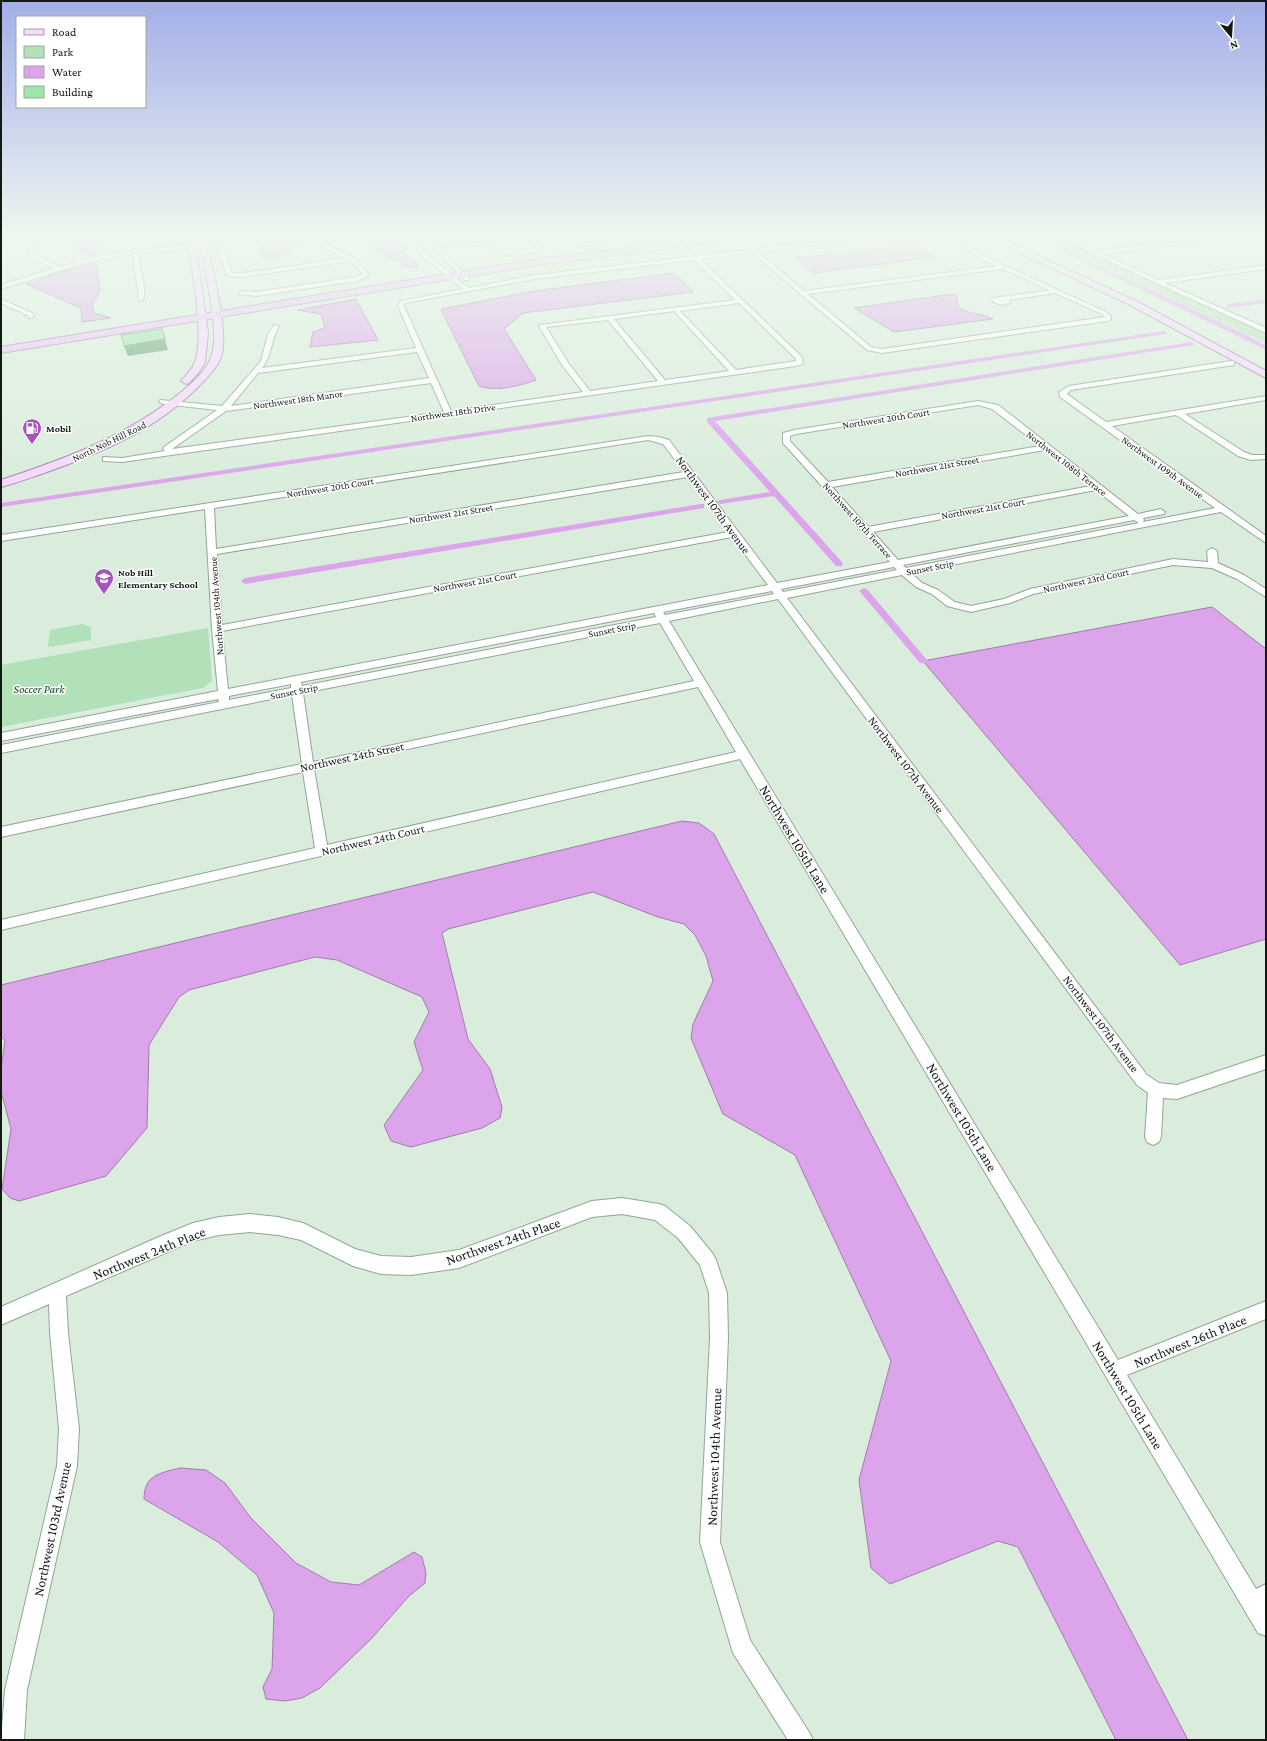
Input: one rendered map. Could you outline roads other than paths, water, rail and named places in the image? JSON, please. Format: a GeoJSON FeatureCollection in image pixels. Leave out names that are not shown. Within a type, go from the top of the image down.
{"type":"FeatureCollection","features":[{"type":"Feature","properties":{"kind":"highway"},"geometry":{"type":"LineString","coordinates":[[1,345],[179,318]]}},
{"type":"Feature","properties":{"kind":"highway"},"geometry":{"type":"LineString","coordinates":[[1,350],[182,318]]}},
{"type":"Feature","properties":{"kind":"main road","name":"North Nob Hill Road"},"geometry":{"type":"LineString","coordinates":[[1,477],[91,443],[138,418],[163,402],[190,377],[200,362],[204,334],[202,318]]}},
{"type":"Feature","properties":{"kind":"main road","name":"North Nob Hill Road"},"geometry":{"type":"LineString","coordinates":[[1,484],[61,463],[104,445],[149,421],[176,403],[209,370],[214,360],[218,342],[216,318]]}},
{"type":"Feature","properties":{"kind":"main road"},"geometry":{"type":"LineString","coordinates":[[1162,318],[1266,376]]}},
{"type":"Feature","properties":{"kind":"main road"},"geometry":{"type":"LineString","coordinates":[[1175,318],[1266,368]]}},
{"type":"Feature","properties":{"kind":"street"},"geometry":{"type":"LineString","coordinates":[[406,318],[448,413]]}},
{"type":"Feature","properties":{"kind":"street"},"geometry":{"type":"LineString","coordinates":[[588,393],[566,365],[542,326],[608,318]]}},
{"type":"Feature","properties":{"kind":"street"},"geometry":{"type":"LineString","coordinates":[[610,318],[663,383]]}},
{"type":"Feature","properties":{"kind":"street"},"geometry":{"type":"LineString","coordinates":[[684,318],[734,372]]}},
{"type":"Feature","properties":{"kind":"street","name":"Northwest 18th Drive"},"geometry":{"type":"LineString","coordinates":[[106,459],[122,460],[171,454],[796,364],[800,362],[800,358],[757,318]]}},
{"type":"Feature","properties":{"kind":"street"},"geometry":{"type":"LineString","coordinates":[[833,318],[869,349],[874,351],[1108,318]]}},
{"type":"Feature","properties":{"kind":"street"},"geometry":{"type":"LineString","coordinates":[[1239,318],[1266,331]]}},
{"type":"Feature","properties":{"kind":"street"},"geometry":{"type":"LineString","coordinates":[[1254,325],[1266,323]]}},
{"type":"Feature","properties":{"kind":"street"},"geometry":{"type":"LineString","coordinates":[[171,454],[167,449],[224,409],[257,371],[264,361],[271,334],[276,326]]}},
{"type":"Feature","properties":{"kind":"street"},"geometry":{"type":"LineString","coordinates":[[257,371],[420,350]]}},
{"type":"Feature","properties":{"kind":"street","name":"Northwest 109th Avenue"},"geometry":{"type":"LineString","coordinates":[[1231,363],[1069,388],[1063,392],[1063,395],[1265,539]]}},
{"type":"Feature","properties":{"kind":"street","name":"Northwest 18th Manor"},"geometry":{"type":"LineString","coordinates":[[163,402],[224,409],[433,380]]}},
{"type":"Feature","properties":{"kind":"street"},"geometry":{"type":"LineString","coordinates":[[1105,425],[1266,398]]}},
{"type":"Feature","properties":{"kind":"street"},"geometry":{"type":"LineString","coordinates":[[1252,400],[1261,406]]}},
{"type":"Feature","properties":{"kind":"street","name":"Northwest 20th Court"},"geometry":{"type":"LineString","coordinates":[[786,435],[794,432],[978,403],[987,404]]}},
{"type":"Feature","properties":{"kind":"street","name":"Northwest 108th Terrace"},"geometry":{"type":"LineString","coordinates":[[987,404],[996,407],[1145,524]]}},
{"type":"Feature","properties":{"kind":"street"},"geometry":{"type":"LineString","coordinates":[[1178,413],[1241,454],[1251,458],[1266,457]]}},
{"type":"Feature","properties":{"kind":"street","name":"Northwest 107th Terrace"},"geometry":{"type":"LineString","coordinates":[[786,435],[786,441],[904,572],[919,586],[935,592],[951,604],[960,607]]}},
{"type":"Feature","properties":{"kind":"street","name":"Northwest 20th Court"},"geometry":{"type":"LineString","coordinates":[[1,538],[648,438],[659,439]]}},
{"type":"Feature","properties":{"kind":"street","name":"Northwest 107th Avenue"},"geometry":{"type":"LineString","coordinates":[[659,439],[666,442],[776,592],[1142,1080],[1156,1090]]}},
{"type":"Feature","properties":{"kind":"street","name":"Northwest 21st Street"},"geometry":{"type":"LineString","coordinates":[[826,485],[1047,447]]}},
{"type":"Feature","properties":{"kind":"street","name":"Northwest 21st Street"},"geometry":{"type":"LineString","coordinates":[[213,552],[690,474]]}},
{"type":"Feature","properties":{"kind":"street","name":"Northwest 21st Court"},"geometry":{"type":"LineString","coordinates":[[867,530],[1099,487]]}},
{"type":"Feature","properties":{"kind":"street","name":"Sunset Strip"},"geometry":{"type":"LineString","coordinates":[[776,592],[897,564],[1212,502]]}},
{"type":"Feature","properties":{"kind":"street","name":"Northwest 104th Avenue"},"geometry":{"type":"LineString","coordinates":[[209,506],[217,629],[224,705]]}},
{"type":"Feature","properties":{"kind":"street","name":"Sunset Strip"},"geometry":{"type":"LineString","coordinates":[[1,749],[224,705],[296,685],[776,592],[904,572],[1222,509]]}},
{"type":"Feature","properties":{"kind":"street","name":"Northwest 21st Court"},"geometry":{"type":"LineString","coordinates":[[217,629],[733,534]]}},
{"type":"Feature","properties":{"kind":"street"},"geometry":{"type":"LineString","coordinates":[[1212,551],[1213,565],[1252,583],[1266,594]]}},
{"type":"Feature","properties":{"kind":"street","name":"Northwest 23rd Court"},"geometry":{"type":"LineString","coordinates":[[960,607],[972,609],[1000,603],[1030,592],[1173,562],[1213,565]]}},
{"type":"Feature","properties":{"kind":"street","name":"Northwest 105th Lane"},"geometry":{"type":"LineString","coordinates":[[660,614],[1114,1372],[1259,1599],[1266,1625]]}},
{"type":"Feature","properties":{"kind":"street","name":"Northwest 24th Street"},"geometry":{"type":"LineString","coordinates":[[1,832],[702,683]]}},
{"type":"Feature","properties":{"kind":"street"},"geometry":{"type":"LineString","coordinates":[[296,685],[322,852]]}},
{"type":"Feature","properties":{"kind":"street","name":"Sunset Strip"},"geometry":{"type":"LineString","coordinates":[[1,737],[223,693],[296,685]]}},
{"type":"Feature","properties":{"kind":"street","name":"Northwest 24th Court"},"geometry":{"type":"LineString","coordinates":[[1,925],[744,754]]}},
{"type":"Feature","properties":{"kind":"street"},"geometry":{"type":"LineString","coordinates":[[1153,1137],[1156,1090],[1177,1092],[1266,1062]]}},
{"type":"Feature","properties":{"kind":"street","name":"Northwest 104th Avenue"},"geometry":{"type":"LineString","coordinates":[[622,1206],[659,1212],[684,1232],[707,1260],[718,1293],[719,1338],[710,1542],[741,1646],[801,1740]]}},
{"type":"Feature","properties":{"kind":"street","name":"Northwest 24th Place"},"geometry":{"type":"LineString","coordinates":[[1,1316],[161,1245],[193,1232],[219,1226],[250,1223],[278,1226],[303,1232],[353,1257],[381,1265],[411,1266],[459,1259],[592,1209],[622,1206]]}},
{"type":"Feature","properties":{"kind":"street","name":"Northwest 103rd Avenue"},"geometry":{"type":"LineString","coordinates":[[12,1740],[16,1690],[67,1466],[69,1429],[59,1334],[57,1292]]}},
{"type":"Feature","properties":{"kind":"street","name":"Northwest 26th Place"},"geometry":{"type":"LineString","coordinates":[[1114,1372],[1266,1310]]}},
{"type":"Feature","properties":{"kind":"water"},"geometry":{"type":"Polygon","coordinates":[[[82,318],[109,318],[82,322],[82,318]]]}},
{"type":"Feature","properties":{"kind":"water"},"geometry":{"type":"Polygon","coordinates":[[[322,318],[366,318],[378,340],[310,347],[313,332],[325,328],[322,318]]]}},
{"type":"Feature","properties":{"kind":"water"},"geometry":{"type":"Polygon","coordinates":[[[446,318],[517,318],[504,329],[536,380],[508,388],[486,388],[479,386],[446,318]]]}},
{"type":"Feature","properties":{"kind":"water"},"geometry":{"type":"Polygon","coordinates":[[[871,318],[993,319],[894,332],[871,318]]]}},
{"type":"Feature","properties":{"kind":"water"},"geometry":{"type":"Polygon","coordinates":[[[1212,607],[1266,649],[1266,939],[1180,965],[923,661],[1212,607]]]}},
{"type":"Feature","properties":{"kind":"water"},"geometry":{"type":"Polygon","coordinates":[[[682,821],[699,823],[714,834],[1188,1740],[1116,1740],[1018,1547],[998,1541],[890,1584],[871,1568],[859,1480],[891,1361],[795,1155],[723,1114],[691,1038],[693,1024],[713,981],[706,956],[695,935],[684,924],[658,917],[593,892],[448,929],[442,933],[468,1039],[490,1069],[502,1107],[500,1118],[482,1128],[411,1147],[391,1141],[384,1125],[423,1070],[414,1042],[429,1012],[422,997],[337,960],[315,957],[189,990],[179,997],[149,1045],[147,1128],[106,1176],[19,1201],[10,1198],[2,1189],[11,1129],[1,1091],[1,1069],[5,1040],[1,1037],[1,985],[682,821]]]}},
{"type":"Feature","properties":{"kind":"water"},"geometry":{"type":"Polygon","coordinates":[[[180,1468],[206,1470],[225,1483],[251,1518],[296,1563],[331,1582],[359,1585],[414,1552],[422,1557],[426,1573],[425,1583],[409,1596],[371,1639],[320,1688],[302,1698],[285,1701],[266,1699],[263,1687],[272,1669],[274,1613],[257,1575],[218,1542],[144,1499],[147,1485],[154,1476],[180,1468]]]}},
{"type":"Feature","properties":{"kind":"waterway"},"geometry":{"type":"LineString","coordinates":[[1206,318],[1266,348]]}},
{"type":"Feature","properties":{"kind":"waterway"},"geometry":{"type":"LineString","coordinates":[[1,505],[1164,333]]}},
{"type":"Feature","properties":{"kind":"waterway"},"geometry":{"type":"LineString","coordinates":[[775,493],[710,420],[1192,344]]}},
{"type":"Feature","properties":{"kind":"waterway"},"geometry":{"type":"LineString","coordinates":[[720,502],[775,493]]}},
{"type":"Feature","properties":{"kind":"waterway"},"geometry":{"type":"LineString","coordinates":[[775,493],[839,564]]}},
{"type":"Feature","properties":{"kind":"waterway"},"geometry":{"type":"LineString","coordinates":[[245,581],[701,506]]}},
{"type":"Feature","properties":{"kind":"waterway"},"geometry":{"type":"LineString","coordinates":[[864,591],[923,661]]}},
{"type":"Feature","properties":{"kind":"place","name":"Mobil"},"geometry":{"type":"Point","coordinates":[32,445]}},
{"type":"Feature","properties":{"kind":"place","name":"Nob Hill Elementary School"},"geometry":{"type":"Point","coordinates":[104,595]}},
{"type":"Feature","properties":{"kind":"park label","name":"Soccer Park"},"geometry":{"type":"Point","coordinates":[39,689]}}]}
